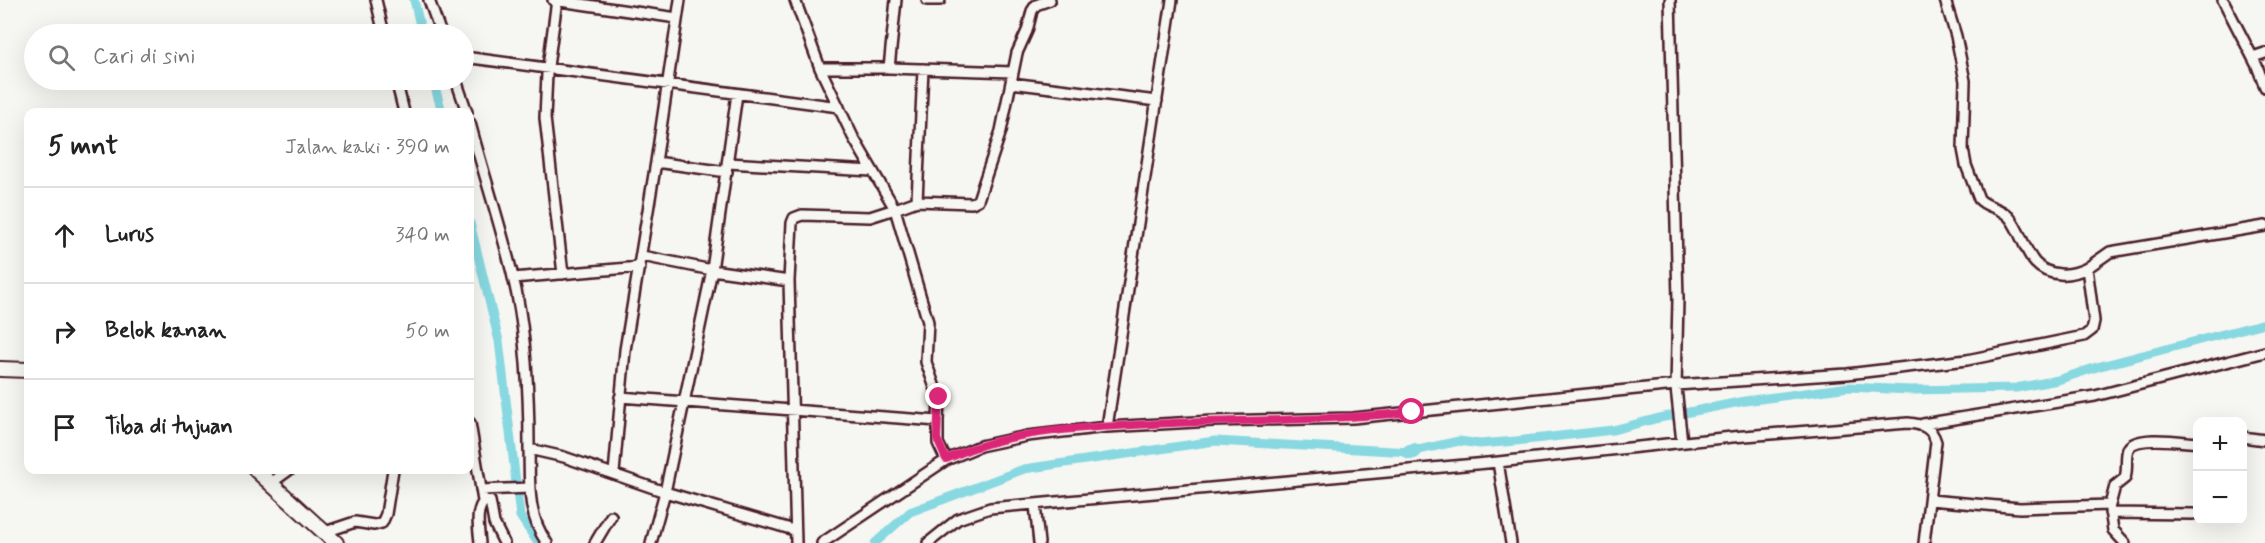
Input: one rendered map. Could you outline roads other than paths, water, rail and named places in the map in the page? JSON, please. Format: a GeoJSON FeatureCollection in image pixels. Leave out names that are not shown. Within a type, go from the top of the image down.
{"type":"FeatureCollection","features":[{"type":"Feature","properties":{"kind":"main road"},"geometry":{"type":"LineString","coordinates":[[0,369],[24,370]]}},
{"type":"Feature","properties":{"kind":"main road"},"geometry":{"type":"LineString","coordinates":[[261,474],[336,543]]}},
{"type":"Feature","properties":{"kind":"street"},"geometry":{"type":"LineString","coordinates":[[376,0],[382,24]]}},
{"type":"Feature","properties":{"kind":"street"},"geometry":{"type":"LineString","coordinates":[[429,0],[437,24]]}},
{"type":"Feature","properties":{"kind":"street"},"geometry":{"type":"LineString","coordinates":[[563,274],[545,118],[556,0],[676,18]]}},
{"type":"Feature","properties":{"kind":"street"},"geometry":{"type":"LineString","coordinates":[[614,473],[625,350],[642,256],[680,0]]}},
{"type":"Feature","properties":{"kind":"street"},"geometry":{"type":"LineString","coordinates":[[795,0],[820,68],[872,171],[895,209],[928,322],[926,362],[939,399],[938,443],[946,459]]}},
{"type":"Feature","properties":{"kind":"street"},"geometry":{"type":"LineString","coordinates":[[889,68],[896,0]]}},
{"type":"Feature","properties":{"kind":"street"},"geometry":{"type":"LineString","coordinates":[[927,0],[940,0]]}},
{"type":"Feature","properties":{"kind":"street"},"geometry":{"type":"LineString","coordinates":[[796,543],[789,281],[794,218],[802,215],[870,217],[917,201],[972,203],[978,200],[999,137],[1017,53],[1027,31],[1032,11],[1036,5],[1050,0]]}},
{"type":"Feature","properties":{"kind":"street"},"geometry":{"type":"LineString","coordinates":[[1107,426],[1172,0]]}},
{"type":"Feature","properties":{"kind":"street"},"geometry":{"type":"LineString","coordinates":[[1670,0],[1678,299],[1676,386],[1682,441]]}},
{"type":"Feature","properties":{"kind":"street"},"geometry":{"type":"LineString","coordinates":[[1945,0],[1956,36],[1965,81],[1963,149],[1966,165],[1979,199],[1982,203],[2000,209],[2010,218],[2038,267],[2053,273],[2076,273],[2110,252],[2265,226]]}},
{"type":"Feature","properties":{"kind":"street"},"geometry":{"type":"LineString","coordinates":[[2223,0],[2253,57],[2265,87]]}},
{"type":"Feature","properties":{"kind":"street"},"geometry":{"type":"LineString","coordinates":[[2253,57],[2265,53]]}},
{"type":"Feature","properties":{"kind":"street"},"geometry":{"type":"LineString","coordinates":[[474,58],[839,107]]}},
{"type":"Feature","properties":{"kind":"street"},"geometry":{"type":"LineString","coordinates":[[820,68],[1013,72]]}},
{"type":"Feature","properties":{"kind":"street"},"geometry":{"type":"LineString","coordinates":[[917,201],[923,69]]}},
{"type":"Feature","properties":{"kind":"street"},"geometry":{"type":"LineString","coordinates":[[1011,83],[1157,101]]}},
{"type":"Feature","properties":{"kind":"street"},"geometry":{"type":"LineString","coordinates":[[398,90],[403,108]]}},
{"type":"Feature","properties":{"kind":"street"},"geometry":{"type":"LineString","coordinates":[[459,90],[465,108]]}},
{"type":"Feature","properties":{"kind":"street"},"geometry":{"type":"LineString","coordinates":[[651,543],[665,492],[712,270],[737,94]]}},
{"type":"Feature","properties":{"kind":"street"},"geometry":{"type":"LineString","coordinates":[[474,137],[513,278],[525,340],[530,449],[527,488],[533,517],[547,543]]}},
{"type":"Feature","properties":{"kind":"street"},"geometry":{"type":"LineString","coordinates":[[656,162],[728,168],[872,171]]}},
{"type":"Feature","properties":{"kind":"street"},"geometry":{"type":"LineString","coordinates":[[642,256],[712,270],[789,281]]}},
{"type":"Feature","properties":{"kind":"street"},"geometry":{"type":"LineString","coordinates":[[513,278],[640,267]]}},
{"type":"Feature","properties":{"kind":"street"},"geometry":{"type":"LineString","coordinates":[[822,543],[837,539],[946,459],[980,446],[1007,440],[1107,426],[1353,418],[1676,386],[1847,374],[1945,363],[2084,336],[2092,330],[2094,321],[2087,268]]}},
{"type":"Feature","properties":{"kind":"street"},"geometry":{"type":"LineString","coordinates":[[928,543],[958,519],[990,508],[1498,462],[1682,441],[1908,423],[1923,424],[2095,396],[2265,352]]}},
{"type":"Feature","properties":{"kind":"street"},"geometry":{"type":"LineString","coordinates":[[620,398],[938,421]]}},
{"type":"Feature","properties":{"kind":"street"},"geometry":{"type":"LineString","coordinates":[[1923,424],[1932,432],[1936,442],[1924,543]]}},
{"type":"Feature","properties":{"kind":"street"},"geometry":{"type":"LineString","coordinates":[[2247,438],[2265,440]]}},
{"type":"Feature","properties":{"kind":"street"},"geometry":{"type":"LineString","coordinates":[[2125,543],[2113,530],[2110,509],[2115,486],[2126,478],[2127,451],[2130,446],[2140,441],[2193,443]]}},
{"type":"Feature","properties":{"kind":"street"},"geometry":{"type":"LineString","coordinates":[[474,447],[483,501],[479,509],[480,543]]}},
{"type":"Feature","properties":{"kind":"street"},"geometry":{"type":"LineString","coordinates":[[530,449],[794,530]]}},
{"type":"Feature","properties":{"kind":"street"},"geometry":{"type":"LineString","coordinates":[[1498,462],[1511,543]]}},
{"type":"Feature","properties":{"kind":"street"},"geometry":{"type":"LineString","coordinates":[[272,483],[284,474]]}},
{"type":"Feature","properties":{"kind":"street"},"geometry":{"type":"LineString","coordinates":[[325,532],[355,522],[374,525],[382,523],[386,514],[392,474]]}},
{"type":"Feature","properties":{"kind":"street"},"geometry":{"type":"LineString","coordinates":[[481,490],[527,488]]}},
{"type":"Feature","properties":{"kind":"street"},"geometry":{"type":"LineString","coordinates":[[1930,500],[2020,508],[2110,509],[2193,514]]}},
{"type":"Feature","properties":{"kind":"street"},"geometry":{"type":"LineString","coordinates":[[483,501],[490,501],[494,523],[504,543]]}},
{"type":"Feature","properties":{"kind":"street"},"geometry":{"type":"LineString","coordinates":[[1035,505],[1039,543]]}},
{"type":"Feature","properties":{"kind":"street"},"geometry":{"type":"LineString","coordinates":[[595,543],[611,516]]}},
{"type":"Feature","properties":{"kind":"waterway"},"geometry":{"type":"LineString","coordinates":[[414,0],[420,24]]}},
{"type":"Feature","properties":{"kind":"waterway"},"geometry":{"type":"LineString","coordinates":[[436,90],[441,108]]}},
{"type":"Feature","properties":{"kind":"waterway"},"geometry":{"type":"LineString","coordinates":[[474,239],[499,341],[520,516],[538,543]]}},
{"type":"Feature","properties":{"kind":"waterway"},"geometry":{"type":"LineString","coordinates":[[1414,451],[1459,441],[1480,444],[1613,430],[1659,418],[1745,401],[1849,387],[1910,390],[2016,388],[2058,380],[2097,367],[2265,323]]}},
{"type":"Feature","properties":{"kind":"waterway"},"geometry":{"type":"LineString","coordinates":[[875,543],[910,512],[1024,469],[1215,441],[1410,452]]}},
{"type":"Feature","properties":{"kind":"waterway"},"geometry":{"type":"LineString","coordinates":[[1410,452],[1414,451]]}}]}
